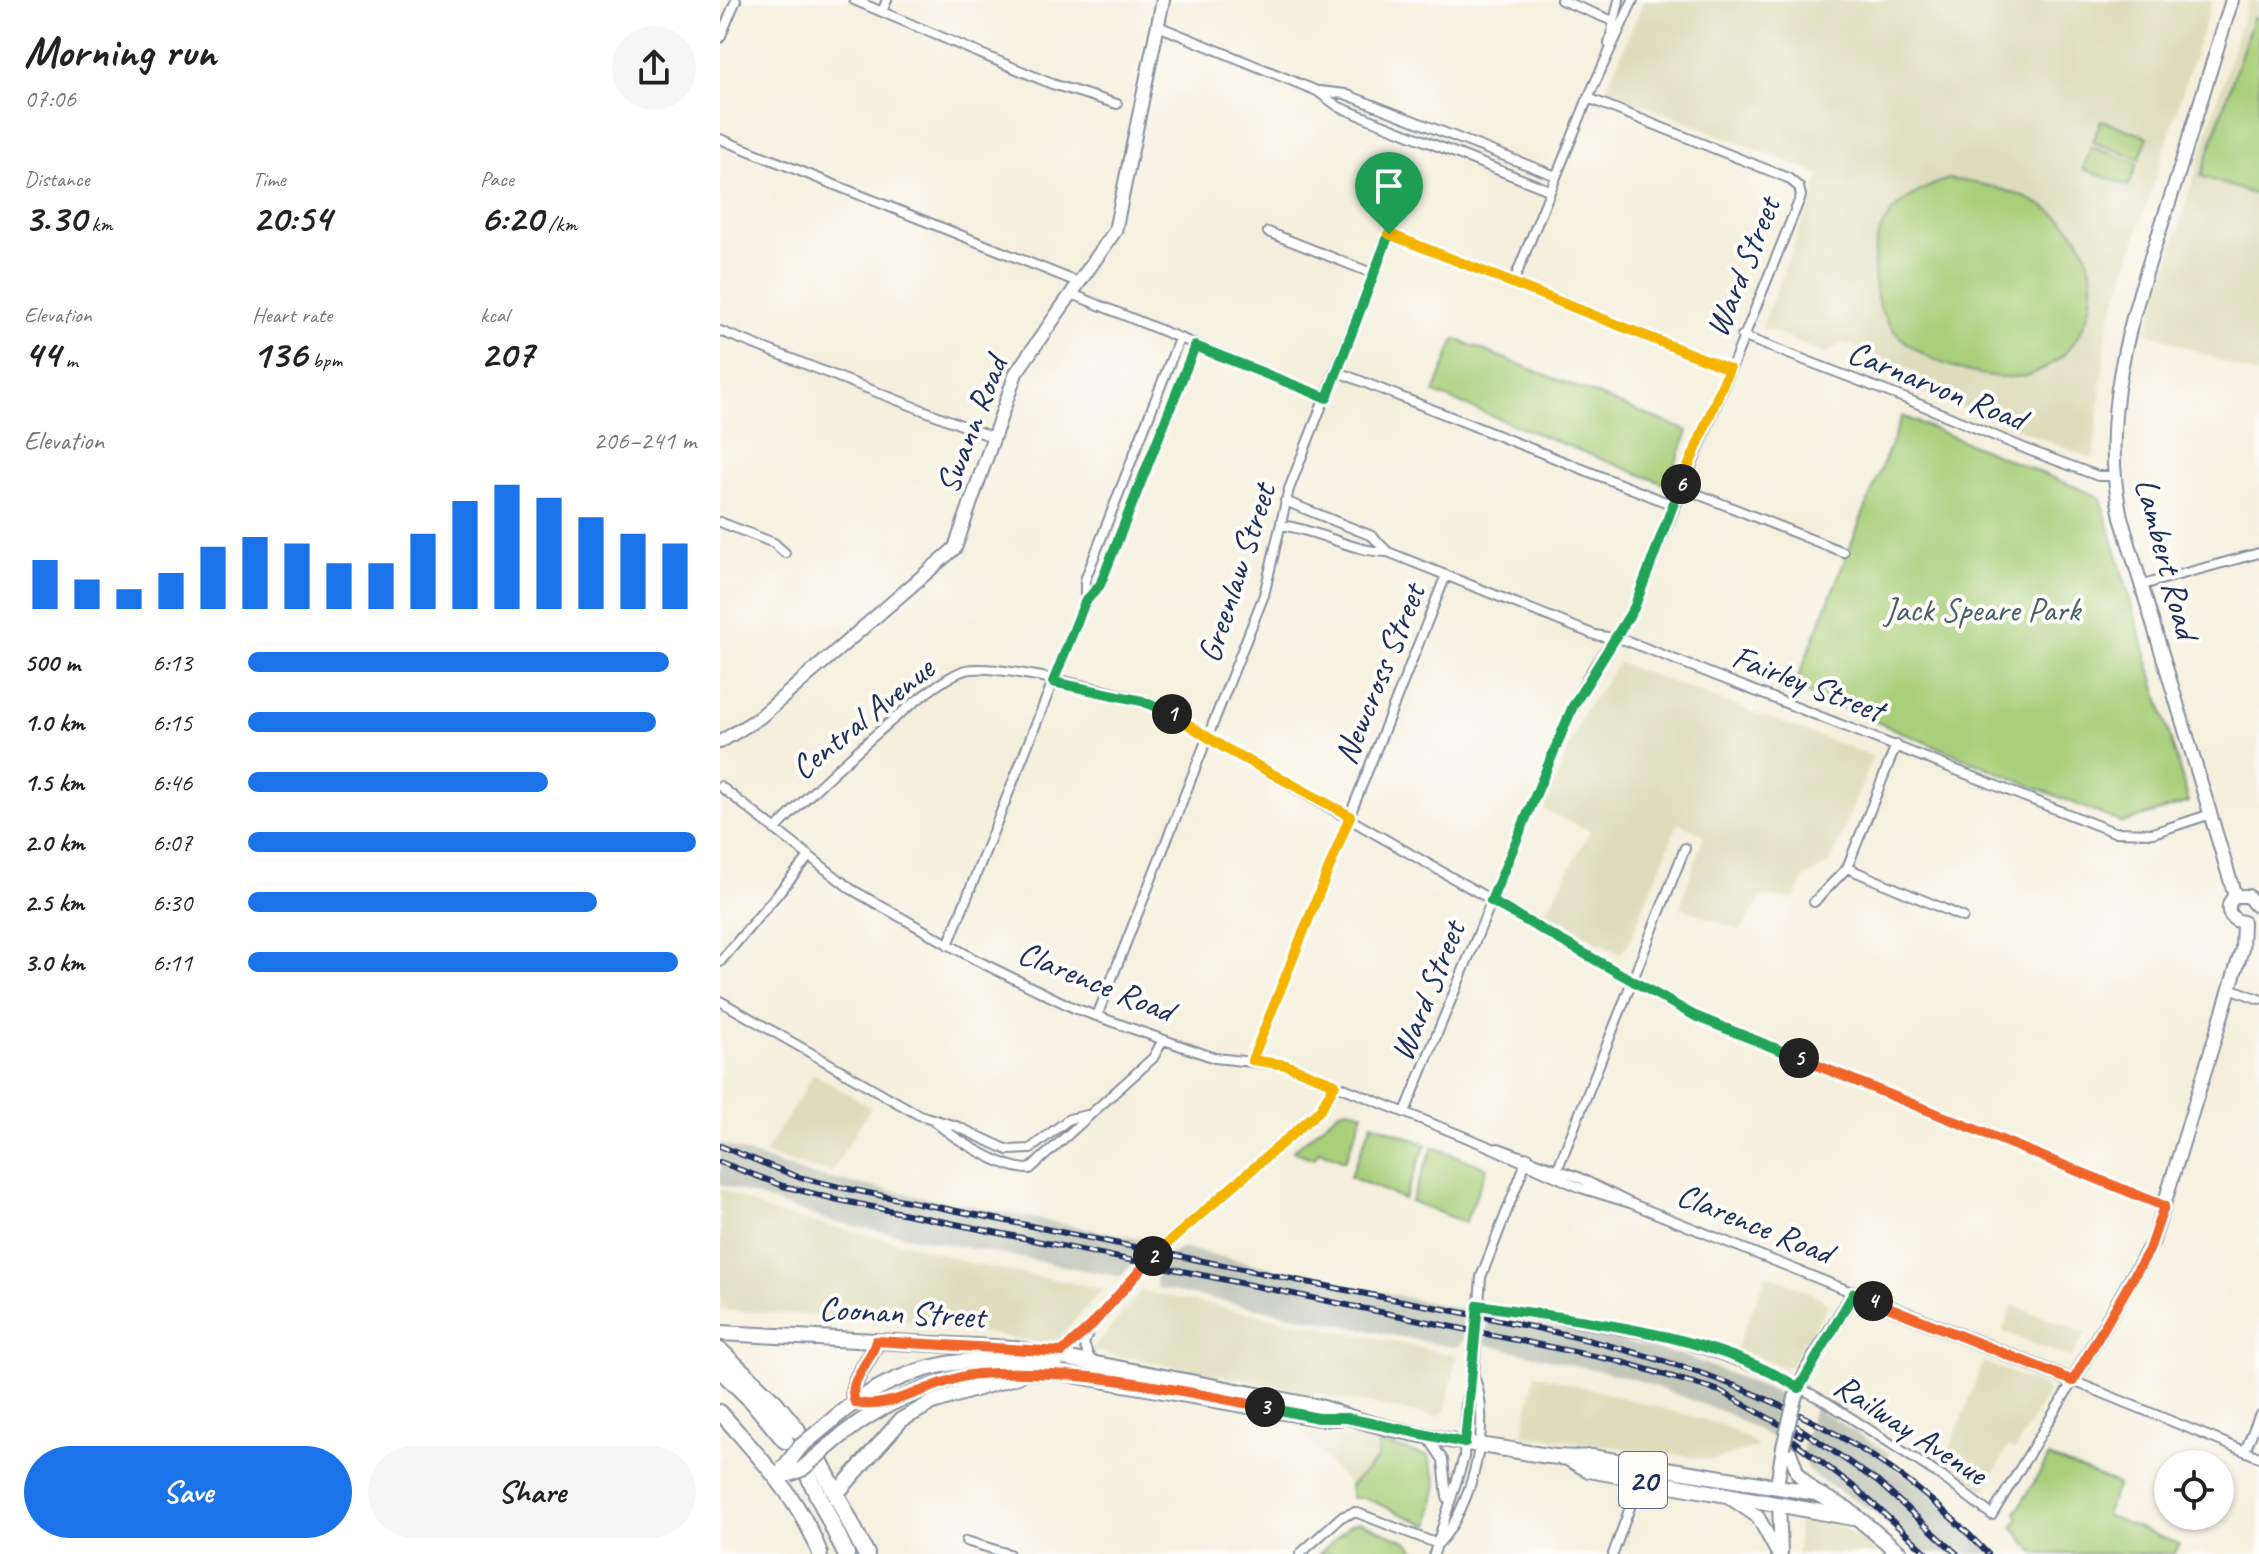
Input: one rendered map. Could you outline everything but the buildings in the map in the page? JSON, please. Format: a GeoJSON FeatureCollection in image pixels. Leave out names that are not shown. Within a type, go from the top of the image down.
{"type":"FeatureCollection","features":[{"type":"Feature","properties":{"kind":"highway"},"geometry":{"type":"LineString","coordinates":[[720,1351],[748,1376],[791,1435],[720,1369]]}},
{"type":"Feature","properties":{"kind":"highway"},"geometry":{"type":"LineString","coordinates":[[846,1554],[814,1468],[837,1493],[866,1554]]}},
{"type":"Feature","properties":{"kind":"main road","name":"Swann Road"},"geometry":{"type":"LineString","coordinates":[[720,742],[759,718],[952,551],[1016,373],[1110,240],[1119,216],[1163,0]]}},
{"type":"Feature","properties":{"kind":"main road","name":"Lambert Road"},"geometry":{"type":"LineString","coordinates":[[2232,0],[2126,340],[2117,415],[2115,476],[2122,521],[2235,896]]}},
{"type":"Feature","properties":{"kind":"main road"},"geometry":{"type":"LineString","coordinates":[[2235,896],[2248,896],[2257,905],[2254,914],[2243,922],[2234,920],[2229,912],[2229,903],[2235,896]]}},
{"type":"Feature","properties":{"kind":"main road"},"geometry":{"type":"LineString","coordinates":[[2073,1381],[2145,1258],[2164,1206],[2242,949],[2243,922]]}},
{"type":"Feature","properties":{"kind":"main road"},"geometry":{"type":"LineString","coordinates":[[1779,1554],[1777,1486],[1797,1393],[1854,1293]]}},
{"type":"Feature","properties":{"kind":"main road","name":"Clarence Road"},"geometry":{"type":"LineString","coordinates":[[1854,1293],[2073,1381]]}},
{"type":"Feature","properties":{"kind":"main road","name":"Coonan Street"},"geometry":{"type":"LineString","coordinates":[[720,1333],[1013,1348],[1055,1354],[1320,1407],[1347,1418],[1472,1444],[1569,1459],[1591,1457],[1816,1493],[1836,1501],[1901,1554]]}},
{"type":"Feature","properties":{"kind":"main road"},"geometry":{"type":"LineString","coordinates":[[876,1341],[872,1357],[854,1386],[855,1402],[876,1406],[891,1402]]}},
{"type":"Feature","properties":{"kind":"main road","name":"Coonan Street"},"geometry":{"type":"LineString","coordinates":[[781,1471],[800,1447],[855,1402],[916,1370],[952,1360],[1028,1360],[1161,1380],[1174,1379]]}},
{"type":"Feature","properties":{"kind":"main road"},"geometry":{"type":"LineString","coordinates":[[837,1493],[901,1420],[933,1402],[1013,1380],[1025,1371]]}},
{"type":"Feature","properties":{"kind":"main road","name":"Coonan Street"},"geometry":{"type":"LineString","coordinates":[[781,1471],[802,1469],[841,1436],[891,1402],[946,1381],[1025,1371],[1074,1375],[1318,1418],[1347,1418]]}},
{"type":"Feature","properties":{"kind":"main road"},"geometry":{"type":"LineString","coordinates":[[720,1412],[781,1471],[784,1489],[811,1528],[820,1554]]}},
{"type":"Feature","properties":{"kind":"main road"},"geometry":{"type":"LineString","coordinates":[[1787,1450],[1798,1474],[1816,1493]]}},
{"type":"Feature","properties":{"kind":"main road","name":"Coonan Street"},"geometry":{"type":"LineString","coordinates":[[1569,1459],[1589,1470],[1861,1520]]}},
{"type":"Feature","properties":{"kind":"main road"},"geometry":{"type":"LineString","coordinates":[[1720,1494],[1738,1502],[1758,1517],[1779,1554]]}},
{"type":"Feature","properties":{"kind":"street"},"geometry":{"type":"LineString","coordinates":[[720,38],[736,0]]}},
{"type":"Feature","properties":{"kind":"street"},"geometry":{"type":"LineString","coordinates":[[854,0],[1052,84],[1117,104]]}},
{"type":"Feature","properties":{"kind":"street"},"geometry":{"type":"LineString","coordinates":[[882,12],[887,0]]}},
{"type":"Feature","properties":{"kind":"street"},"geometry":{"type":"LineString","coordinates":[[1561,0],[1613,21]]}},
{"type":"Feature","properties":{"kind":"street"},"geometry":{"type":"LineString","coordinates":[[1608,53],[1619,0]]}},
{"type":"Feature","properties":{"kind":"street"},"geometry":{"type":"LineString","coordinates":[[1633,0],[1588,98],[1513,283],[1729,369]]}},
{"type":"Feature","properties":{"kind":"street"},"geometry":{"type":"LineString","coordinates":[[1158,26],[1317,91],[1339,107],[1549,190]]}},
{"type":"Feature","properties":{"kind":"street"},"geometry":{"type":"LineString","coordinates":[[1317,91],[1345,94],[1556,176]]}},
{"type":"Feature","properties":{"kind":"street","name":"Ward Street"},"geometry":{"type":"LineString","coordinates":[[1405,1112],[1573,706],[1590,673],[1616,640],[1634,608],[1680,487],[1797,206],[1799,187],[1788,178],[1588,98]]}},
{"type":"Feature","properties":{"kind":"street"},"geometry":{"type":"LineString","coordinates":[[720,139],[1080,283]]}},
{"type":"Feature","properties":{"kind":"street"},"geometry":{"type":"LineString","coordinates":[[1268,232],[1374,274]]}},
{"type":"Feature","properties":{"kind":"street","name":"Greenlaw Street"},"geometry":{"type":"LineString","coordinates":[[1097,1016],[1264,595],[1285,501],[1338,372],[1389,234],[1513,283]]}},
{"type":"Feature","properties":{"kind":"street"},"geometry":{"type":"LineString","coordinates":[[1072,294],[1327,398]]}},
{"type":"Feature","properties":{"kind":"street"},"geometry":{"type":"LineString","coordinates":[[720,331],[992,437]]}},
{"type":"Feature","properties":{"kind":"street","name":"Carnarvon Road"},"geometry":{"type":"LineString","coordinates":[[1742,336],[2031,451],[2098,476],[2115,476]]}},
{"type":"Feature","properties":{"kind":"street"},"geometry":{"type":"LineString","coordinates":[[1085,602],[1085,580],[1179,339]]}},
{"type":"Feature","properties":{"kind":"street"},"geometry":{"type":"LineString","coordinates":[[948,945],[1085,602],[1100,585],[1195,346]]}},
{"type":"Feature","properties":{"kind":"street"},"geometry":{"type":"LineString","coordinates":[[1338,372],[1673,505]]}},
{"type":"Feature","properties":{"kind":"street"},"geometry":{"type":"LineString","coordinates":[[1680,487],[1843,552]]}},
{"type":"Feature","properties":{"kind":"street","name":"Fairley Street"},"geometry":{"type":"LineString","coordinates":[[1285,501],[1372,536],[1388,552]]}},
{"type":"Feature","properties":{"kind":"street"},"geometry":{"type":"LineString","coordinates":[[720,522],[774,543],[785,553]]}},
{"type":"Feature","properties":{"kind":"street","name":"Fairley Street"},"geometry":{"type":"LineString","coordinates":[[1281,525],[1313,529],[1369,552],[1388,552],[1595,635],[1625,640],[2121,834],[2153,833],[2211,814]]}},
{"type":"Feature","properties":{"kind":"street"},"geometry":{"type":"LineString","coordinates":[[2142,585],[2259,553]]}},
{"type":"Feature","properties":{"kind":"street","name":"Newcross Street"},"geometry":{"type":"LineString","coordinates":[[1252,1060],[1446,575]]}},
{"type":"Feature","properties":{"kind":"street","name":"Central Avenue"},"geometry":{"type":"LineString","coordinates":[[775,830],[797,805],[951,676],[983,669],[1152,705],[1350,816],[1632,983],[1695,1016],[2164,1206]]}},
{"type":"Feature","properties":{"kind":"street"},"geometry":{"type":"LineString","coordinates":[[1814,902],[1847,868],[1896,745]]}},
{"type":"Feature","properties":{"kind":"street","name":"Clarence Road"},"geometry":{"type":"LineString","coordinates":[[720,786],[851,889],[948,945],[1097,1016],[1215,1058],[1286,1065],[1854,1293]]}},
{"type":"Feature","properties":{"kind":"street"},"geometry":{"type":"LineString","coordinates":[[1556,1173],[1685,848]]}},
{"type":"Feature","properties":{"kind":"street"},"geometry":{"type":"LineString","coordinates":[[720,962],[808,858]]}},
{"type":"Feature","properties":{"kind":"street"},"geometry":{"type":"LineString","coordinates":[[1847,868],[1963,917]]}},
{"type":"Feature","properties":{"kind":"street"},"geometry":{"type":"LineString","coordinates":[[2230,988],[2259,999]]}},
{"type":"Feature","properties":{"kind":"street"},"geometry":{"type":"LineString","coordinates":[[720,1001],[844,1075],[935,1122],[950,1135],[1022,1169],[1036,1166],[1087,1115],[1153,1058],[1163,1040]]}},
{"type":"Feature","properties":{"kind":"street"},"geometry":{"type":"LineString","coordinates":[[1055,1354],[1090,1327],[1159,1249],[1320,1110],[1335,1084]]}},
{"type":"Feature","properties":{"kind":"street"},"geometry":{"type":"LineString","coordinates":[[935,1122],[956,1126],[1019,1152],[1030,1149],[1069,1119],[1087,1115]]}},
{"type":"Feature","properties":{"kind":"street"},"geometry":{"type":"LineString","coordinates":[[1444,1514],[1472,1444],[1466,1403],[1474,1374],[1483,1268],[1527,1161]]}},
{"type":"Feature","properties":{"kind":"street","name":"Railway Avenue"},"geometry":{"type":"LineString","coordinates":[[1478,1305],[1690,1343],[1770,1372],[1797,1393],[1828,1403],[1941,1476],[1992,1515],[2073,1381]]}},
{"type":"Feature","properties":{"kind":"street"},"geometry":{"type":"LineString","coordinates":[[1090,1327],[1084,1344],[1091,1362]]}},
{"type":"Feature","properties":{"kind":"street"},"geometry":{"type":"LineString","coordinates":[[1438,1544],[1452,1527],[1471,1481],[1472,1444],[1480,1392],[1474,1374]]}},
{"type":"Feature","properties":{"kind":"street","name":"Clarence Road"},"geometry":{"type":"LineString","coordinates":[[2073,1381],[2259,1457]]}},
{"type":"Feature","properties":{"kind":"street"},"geometry":{"type":"LineString","coordinates":[[2245,1451],[2259,1416]]}},
{"type":"Feature","properties":{"kind":"street"},"geometry":{"type":"LineString","coordinates":[[1418,1433],[1433,1443],[1443,1460],[1447,1489],[1434,1554]]}},
{"type":"Feature","properties":{"kind":"street"},"geometry":{"type":"LineString","coordinates":[[1613,1554],[1640,1480]]}},
{"type":"Feature","properties":{"kind":"street"},"geometry":{"type":"LineString","coordinates":[[1300,1554],[1341,1517],[1355,1512],[1438,1544]]}},
{"type":"Feature","properties":{"kind":"street"},"geometry":{"type":"LineString","coordinates":[[966,1541],[1009,1554]]}},
{"type":"Feature","properties":{"kind":"shaded area"},"geometry":{"type":"Polygon","coordinates":[[[1644,0],[2212,0],[2108,326],[2093,459],[1915,388],[1914,371],[1843,342],[1824,354],[1762,327],[1821,175],[1606,90],[1644,0]]]}},
{"type":"Feature","properties":{"kind":"shaded area"},"geometry":{"type":"Polygon","coordinates":[[[2248,0],[2259,0],[2259,376],[2147,332],[2248,0]]]}},
{"type":"Feature","properties":{"kind":"shaded area"},"geometry":{"type":"Polygon","coordinates":[[[1619,663],[1873,756],[1830,864],[1805,877],[1795,899],[1763,897],[1740,931],[1680,907],[1704,835],[1678,823],[1629,943],[1620,954],[1546,912],[1590,831],[1544,810],[1584,711],[1619,663]]]}},
{"type":"Feature","properties":{"kind":"shaded area"},"geometry":{"type":"Polygon","coordinates":[[[814,1074],[871,1107],[831,1173],[764,1155],[814,1074]]]}},
{"type":"Feature","properties":{"kind":"shaded area"},"geometry":{"type":"Polygon","coordinates":[[[720,1143],[806,1174],[1150,1241],[1121,1277],[833,1222],[720,1184],[720,1143]]]}},
{"type":"Feature","properties":{"kind":"shaded area"},"geometry":{"type":"Polygon","coordinates":[[[720,1188],[772,1213],[916,1246],[972,1264],[1103,1289],[1052,1345],[918,1321],[720,1310],[720,1188]]]}},
{"type":"Feature","properties":{"kind":"shaded area"},"geometry":{"type":"Polygon","coordinates":[[[1182,1248],[1464,1310],[1464,1339],[1459,1346],[1452,1347],[1157,1288],[1155,1278],[1172,1254],[1182,1248]]]}},
{"type":"Feature","properties":{"kind":"shaded area"},"geometry":{"type":"Polygon","coordinates":[[[1767,1274],[1822,1298],[1828,1304],[1792,1364],[1785,1368],[1736,1349],[1767,1274]]]}},
{"type":"Feature","properties":{"kind":"shaded area"},"geometry":{"type":"Polygon","coordinates":[[[1141,1291],[1457,1355],[1446,1410],[1437,1417],[1091,1351],[1141,1291]]]}},
{"type":"Feature","properties":{"kind":"shaded area"},"geometry":{"type":"Polygon","coordinates":[[[2012,1305],[2086,1333],[2071,1358],[2003,1332],[2012,1305]]]}},
{"type":"Feature","properties":{"kind":"shaded area"},"geometry":{"type":"Polygon","coordinates":[[[1488,1317],[1581,1332],[1684,1356],[1781,1394],[1773,1438],[1726,1413],[1634,1379],[1485,1344],[1488,1317]]]}},
{"type":"Feature","properties":{"kind":"shaded area"},"geometry":{"type":"Polygon","coordinates":[[[1983,1362],[2046,1387],[2048,1392],[2015,1450],[2008,1447],[1985,1490],[1944,1465],[1983,1362]]]}},
{"type":"Feature","properties":{"kind":"shaded area"},"geometry":{"type":"Polygon","coordinates":[[[1535,1374],[1720,1424],[1756,1443],[1756,1447],[1714,1460],[1523,1435],[1535,1374]]]}},
{"type":"Feature","properties":{"kind":"shaded area"},"geometry":{"type":"Polygon","coordinates":[[[1814,1407],[1889,1453],[1885,1460],[1927,1490],[1993,1554],[1919,1554],[1874,1512],[1812,1475],[1805,1465],[1803,1445],[1814,1407]]]}},
{"type":"Feature","properties":{"kind":"shaded area"},"geometry":{"type":"Polygon","coordinates":[[[1313,1430],[1379,1443],[1377,1460],[1350,1486],[1305,1437],[1313,1430]]]}},
{"type":"Feature","properties":{"kind":"shaded area"},"geometry":{"type":"Polygon","coordinates":[[[1802,1519],[1839,1526],[1869,1543],[1878,1554],[1798,1554],[1798,1523],[1802,1519]]]}},
{"type":"Feature","properties":{"kind":"green space"},"geometry":{"type":"Polygon","coordinates":[[[2253,18],[2259,19],[2259,196],[2201,176],[2253,18]]]}},
{"type":"Feature","properties":{"kind":"green space"},"geometry":{"type":"Polygon","coordinates":[[[2101,120],[2148,137],[2139,159],[2093,142],[2101,120]]]}},
{"type":"Feature","properties":{"kind":"green space"},"geometry":{"type":"Polygon","coordinates":[[[2091,147],[2137,163],[2129,186],[2083,169],[2091,147]]]}},
{"type":"Feature","properties":{"kind":"green space"},"geometry":{"type":"Polygon","coordinates":[[[1948,179],[1996,188],[2041,205],[2060,218],[2076,235],[2087,255],[2092,289],[2083,327],[2063,355],[2035,373],[1989,376],[1951,366],[1915,349],[1882,313],[1876,293],[1874,254],[1884,224],[1903,202],[1948,179]]]}},
{"type":"Feature","properties":{"kind":"green space"},"geometry":{"type":"Polygon","coordinates":[[[1455,339],[1688,431],[1667,485],[1434,393],[1455,339]]]}},
{"type":"Feature","properties":{"kind":"green space","name":"Jack Speare Park"},"geometry":{"type":"Polygon","coordinates":[[[1902,416],[2100,497],[2189,802],[2122,823],[1794,688],[1902,416]]]}},
{"type":"Feature","properties":{"kind":"green space"},"geometry":{"type":"Polygon","coordinates":[[[1348,1108],[1363,1113],[1345,1161],[1319,1151],[1314,1159],[1293,1151],[1338,1112],[1348,1108]]]}},
{"type":"Feature","properties":{"kind":"green space"},"geometry":{"type":"Polygon","coordinates":[[[1372,1123],[1426,1144],[1404,1199],[1350,1177],[1372,1123]]]}},
{"type":"Feature","properties":{"kind":"green space"},"geometry":{"type":"Polygon","coordinates":[[[1433,1147],[1487,1168],[1465,1223],[1411,1201],[1433,1147]]]}},
{"type":"Feature","properties":{"kind":"green space"},"geometry":{"type":"Polygon","coordinates":[[[1379,1443],[1428,1456],[1437,1483],[1429,1526],[1365,1498],[1352,1498],[1350,1486],[1377,1460],[1379,1443]]]}},
{"type":"Feature","properties":{"kind":"green space"},"geometry":{"type":"Polygon","coordinates":[[[2049,1457],[2118,1484],[2106,1515],[2179,1544],[2175,1554],[2036,1554],[2013,1528],[2019,1517],[2016,1513],[2049,1457]]]}},
{"type":"Feature","properties":{"kind":"green space"},"geometry":{"type":"Polygon","coordinates":[[[1360,1522],[1408,1542],[1415,1550],[1414,1554],[1319,1554],[1350,1525],[1360,1522]]]}},
{"type":"Feature","properties":{"kind":"railway"},"geometry":{"type":"LineString","coordinates":[[720,1146],[798,1177],[839,1187],[1499,1320],[1589,1340],[1676,1365],[1760,1396],[1841,1437],[1917,1489],[1988,1554]]}},
{"type":"Feature","properties":{"kind":"railway"},"geometry":{"type":"LineString","coordinates":[[720,1162],[783,1186],[839,1200],[1618,1361],[1720,1391],[1801,1436]]}},
{"type":"Feature","properties":{"kind":"railway"},"geometry":{"type":"LineString","coordinates":[[1795,1425],[1878,1482],[1957,1554]]}},
{"type":"Feature","properties":{"kind":"railway"},"geometry":{"type":"LineString","coordinates":[[1784,1434],[1858,1490],[1928,1554]]}},
{"type":"Feature","properties":{"kind":"route"},"geometry":{"type":"LineString","coordinates":[[1389,234],[1729,369],[1634,608],[1616,640],[1590,673],[1573,706],[1491,901],[1641,989],[1695,1016],[2164,1206],[2141,1266],[2073,1381],[1854,1293],[1799,1388],[1770,1372],[1690,1343],[1478,1305],[1474,1374],[1466,1403],[1465,1443],[1347,1418],[1318,1418],[1234,1401],[1037,1371],[973,1375],[933,1384],[876,1406],[855,1402],[852,1395],[854,1386],[872,1357],[876,1341],[978,1345],[1055,1354],[1062,1352],[1084,1328],[1090,1327],[1159,1249],[1320,1110],[1330,1096],[1335,1084],[1286,1065],[1252,1060],[1350,816],[1223,747],[1157,706],[1053,682],[1085,602],[1100,585],[1195,346],[1327,398],[1389,234]]}}]}
